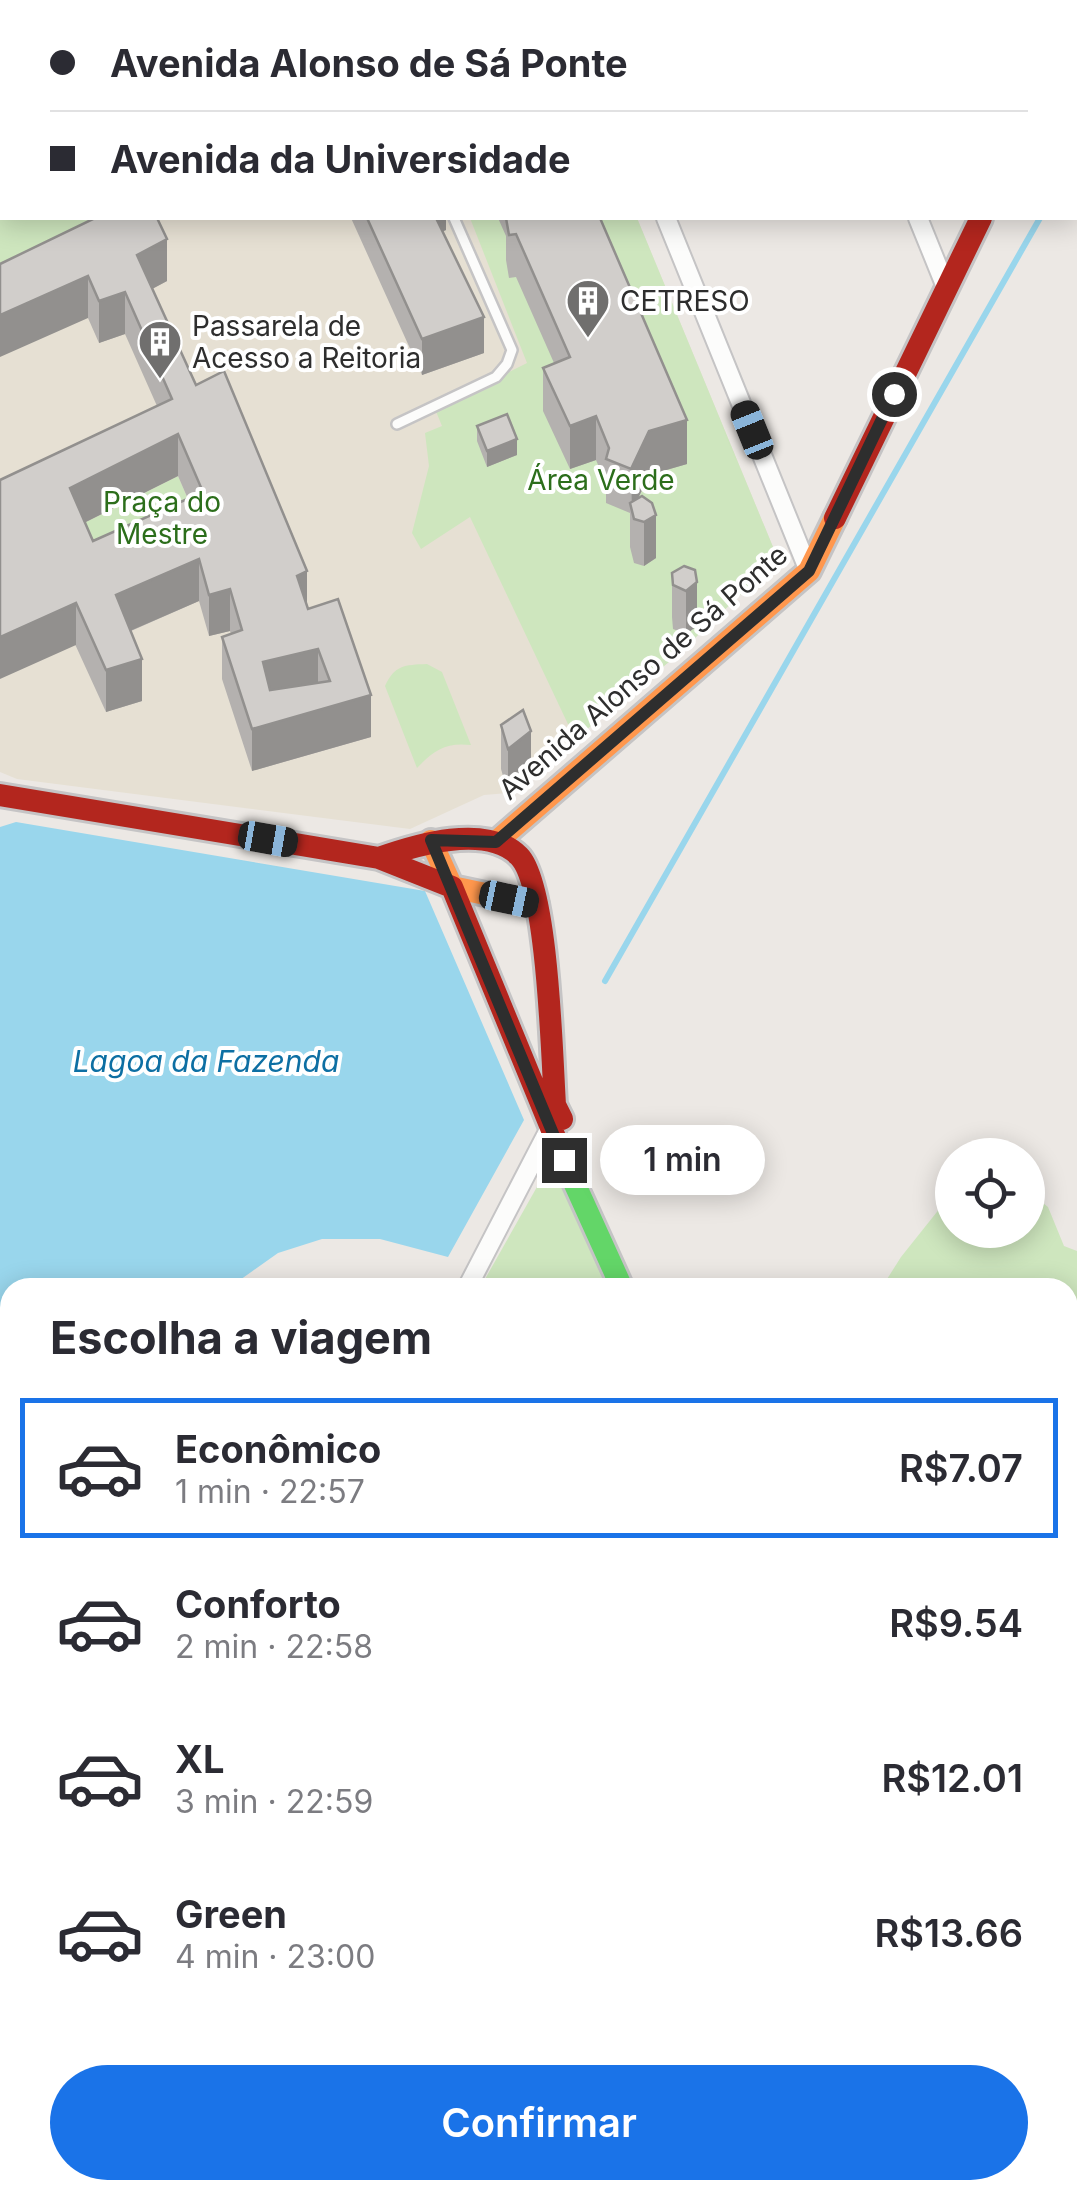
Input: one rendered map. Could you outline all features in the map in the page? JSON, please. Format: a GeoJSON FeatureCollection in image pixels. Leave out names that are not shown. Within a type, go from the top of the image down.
{"type":"FeatureCollection","features":[{"type":"Feature","properties":{"kind":"main road","name":"Avenida Alonso de Sá Ponte"},"geometry":{"type":"LineString","coordinates":[[496,842],[809,571],[979,220]]}},
{"type":"Feature","properties":{"kind":"main road"},"geometry":{"type":"LineString","coordinates":[[0,794],[379,858],[452,886],[537,906]]}},
{"type":"Feature","properties":{"kind":"main road"},"geometry":{"type":"LineString","coordinates":[[431,840],[550,1128],[618,1278]]}},
{"type":"Feature","properties":{"kind":"main road"},"geometry":{"type":"LineString","coordinates":[[379,858],[431,840],[496,842],[522,857],[529,867],[537,906],[556,1106],[634,1278]]}},
{"type":"Feature","properties":{"kind":"street"},"geometry":{"type":"LineString","coordinates":[[667,220],[809,571]]}},
{"type":"Feature","properties":{"kind":"street"},"geometry":{"type":"LineString","coordinates":[[919,220],[946,287]]}},
{"type":"Feature","properties":{"kind":"street"},"geometry":{"type":"LineString","coordinates":[[471,1278],[550,1128]]}},
{"type":"Feature","properties":{"kind":"lane"},"geometry":{"type":"LineString","coordinates":[[397,424],[496,376],[508,364],[512,350],[455,220]]}},
{"type":"Feature","properties":{"kind":"shaded area"},"geometry":{"type":"Polygon","coordinates":[[[0,220],[638,220],[778,559],[675,657],[508,793],[484,795],[410,829],[17,779],[0,772],[0,220]]]}},
{"type":"Feature","properties":{"kind":"green space"},"geometry":{"type":"Polygon","coordinates":[[[0,220],[96,220],[0,306],[0,220]]]}},
{"type":"Feature","properties":{"kind":"green space","name":"Área Verde"},"geometry":{"type":"Polygon","coordinates":[[[471,220],[638,220],[778,559],[675,657],[575,739],[470,517],[421,549],[412,533],[429,466],[425,433],[442,426],[435,409],[527,363],[471,220]]]}},
{"type":"Feature","properties":{"kind":"green space","name":"Praça do Mestre"},"geometry":{"type":"Polygon","coordinates":[[[178,476],[203,534],[93,583],[70,530],[178,476]]]}},
{"type":"Feature","properties":{"kind":"green space"},"geometry":{"type":"Polygon","coordinates":[[[427,664],[442,672],[471,745],[441,749],[417,768],[385,686],[401,668],[427,664]]]}},
{"type":"Feature","properties":{"kind":"green space"},"geometry":{"type":"Polygon","coordinates":[[[555,1173],[565,1185],[609,1278],[486,1278],[542,1178],[555,1173]]]}},
{"type":"Feature","properties":{"kind":"green space"},"geometry":{"type":"Polygon","coordinates":[[[1045,1205],[1064,1246],[1077,1251],[1077,1278],[888,1278],[935,1214],[935,1248],[1045,1248],[1045,1205]]]}},
{"type":"Feature","properties":{"kind":"water","name":"Lagoa da Fazenda"},"geometry":{"type":"Polygon","coordinates":[[[16,822],[425,891],[524,1120],[448,1257],[380,1239],[322,1239],[278,1253],[243,1278],[0,1278],[0,827],[16,822]]]}},
{"type":"Feature","properties":{"kind":"building"},"geometry":{"type":"Polygon","coordinates":[[[91,220],[158,220],[167,239],[137,255],[196,385],[224,371],[307,571],[297,576],[308,609],[338,599],[371,695],[252,729],[222,637],[242,630],[230,589],[209,595],[199,559],[116,595],[142,659],[106,670],[76,603],[0,637],[0,480],[172,399],[125,292],[99,301],[88,276],[0,315],[0,264],[91,220]],[[178,434],[70,488],[93,541],[203,492],[178,434]],[[318,649],[263,662],[270,690],[330,681],[318,649]]]}},
{"type":"Feature","properties":{"kind":"building"},"geometry":{"type":"Polygon","coordinates":[[[368,220],[437,220],[484,317],[422,339],[368,220]]]}},
{"type":"Feature","properties":{"kind":"building","name":"CETRESO"},"geometry":{"type":"Polygon","coordinates":[[[506,220],[601,220],[687,420],[649,431],[631,469],[606,459],[609,448],[596,416],[570,426],[543,368],[570,357],[516,234],[509,235],[506,220]]]}},
{"type":"Feature","properties":{"kind":"building"},"geometry":{"type":"Polygon","coordinates":[[[507,414],[517,439],[487,451],[477,426],[507,414]]]}},
{"type":"Feature","properties":{"kind":"building"},"geometry":{"type":"Polygon","coordinates":[[[642,496],[652,503],[656,515],[644,522],[634,519],[630,503],[642,496]]]}},
{"type":"Feature","properties":{"kind":"building"},"geometry":{"type":"Polygon","coordinates":[[[684,566],[695,570],[697,582],[686,591],[673,585],[672,573],[684,566]]]}},
{"type":"Feature","properties":{"kind":"building"},"geometry":{"type":"Polygon","coordinates":[[[523,710],[531,731],[508,749],[501,725],[523,710]]]}},
{"type":"Feature","properties":{"kind":"waterway"},"geometry":{"type":"LineString","coordinates":[[605,981],[1039,220]]}},
{"type":"Feature","properties":{"kind":"traffic: fast"},"geometry":{"type":"LineString","coordinates":[[568,1169],[617,1278]]}},
{"type":"Feature","properties":{"kind":"traffic: slow"},"geometry":{"type":"LineString","coordinates":[[496,842],[809,571],[835,518]]}},
{"type":"Feature","properties":{"kind":"traffic: slow"},"geometry":{"type":"LineString","coordinates":[[431,841],[452,887],[537,905]]}},
{"type":"Feature","properties":{"kind":"traffic: jam"},"geometry":{"type":"LineString","coordinates":[[835,518],[980,220]]}},
{"type":"Feature","properties":{"kind":"traffic: jam"},"geometry":{"type":"LineString","coordinates":[[0,795],[379,858],[452,887],[568,1169]]}},
{"type":"Feature","properties":{"kind":"traffic: jam"},"geometry":{"type":"LineString","coordinates":[[379,858],[431,843],[470,839],[505,846],[519,856],[529,873],[542,935],[555,1105],[562,1119]]}},
{"type":"Feature","properties":{"kind":"place","name":"CETRESO"},"geometry":{"type":"Point","coordinates":[588,339]}},
{"type":"Feature","properties":{"kind":"place","name":"Passarela de Acesso a Reitoria"},"geometry":{"type":"Point","coordinates":[160,380]}},
{"type":"Feature","properties":{"kind":"route"},"geometry":{"type":"LineString","coordinates":[[564,1160],[431,840],[496,842],[809,571],[894,394]]}}]}
